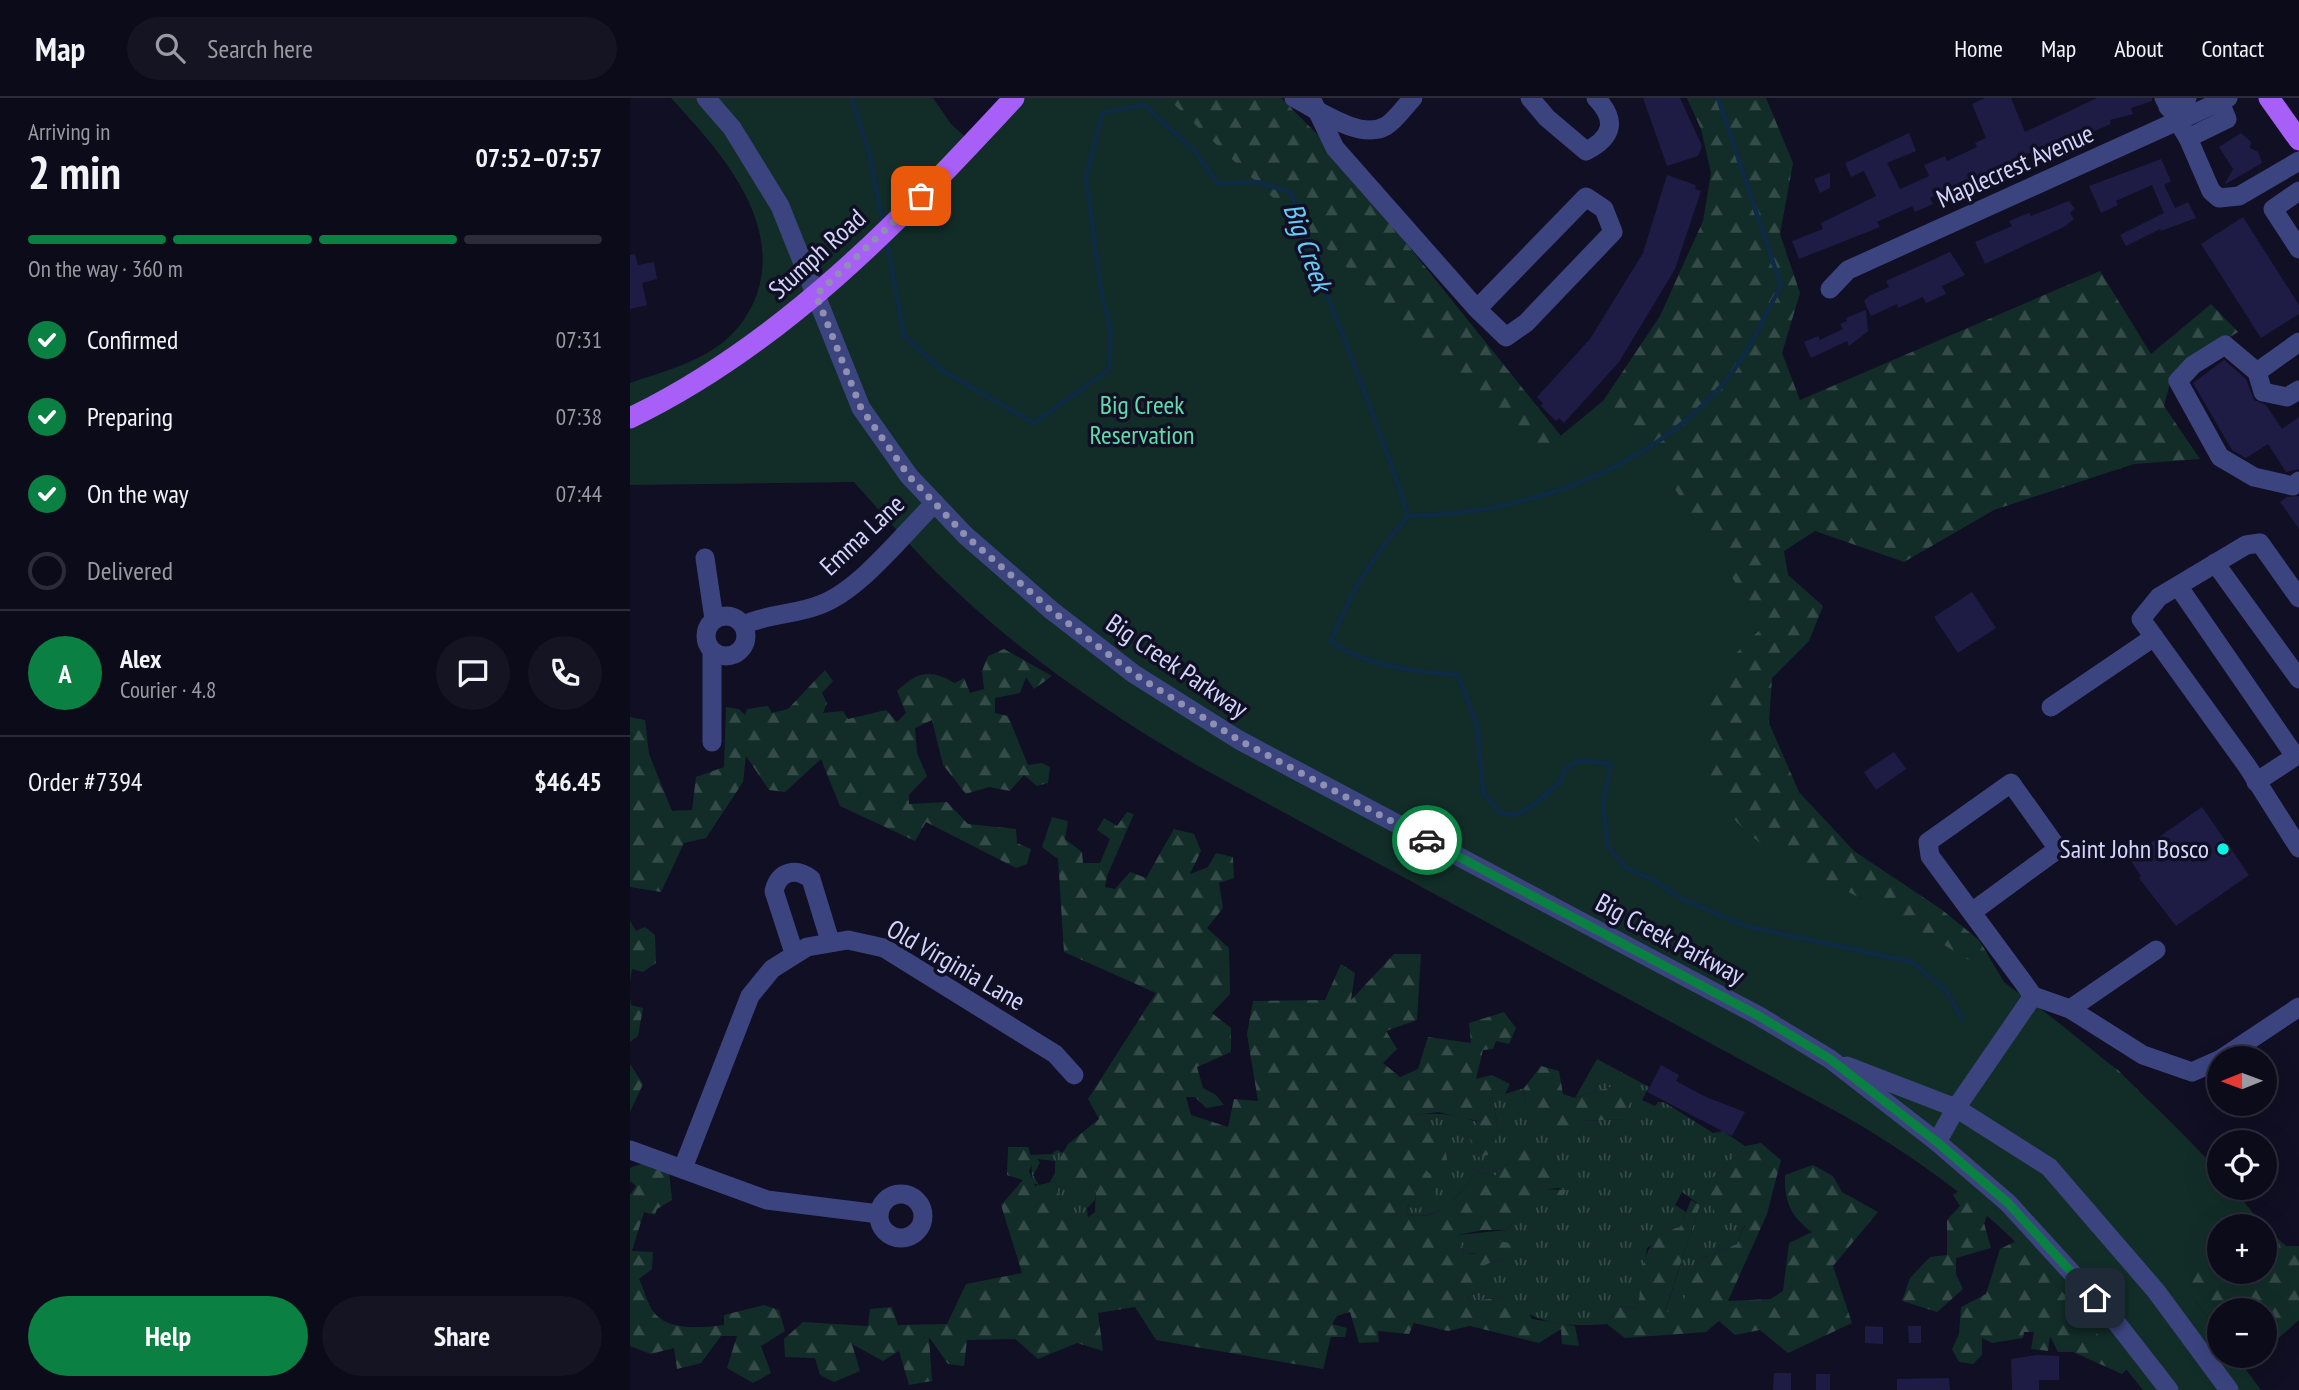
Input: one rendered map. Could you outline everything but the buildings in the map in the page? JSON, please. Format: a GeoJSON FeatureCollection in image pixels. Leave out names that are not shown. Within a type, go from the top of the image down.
{"type":"FeatureCollection","features":[{"type":"Feature","properties":{"kind":"main road","name":"Stumph Road"},"geometry":{"type":"LineString","coordinates":[[630,418],[687,387],[755,343],[816,295],[955,162],[1014,98]]}},
{"type":"Feature","properties":{"kind":"main road"},"geometry":{"type":"LineString","coordinates":[[2269,98],[2295,127]]}},
{"type":"Feature","properties":{"kind":"street","name":"Big Creek Parkway"},"geometry":{"type":"LineString","coordinates":[[706,98],[732,128],[780,206],[861,408],[909,476],[965,535],[1051,610],[1134,674],[1239,740],[1759,1016],[1830,1059],[1937,1142],[2008,1203],[2112,1317],[2169,1390]]}},
{"type":"Feature","properties":{"kind":"street"},"geometry":{"type":"LineString","coordinates":[[1294,98],[1315,104],[1356,127],[1373,129],[1386,126],[1413,98]]}},
{"type":"Feature","properties":{"kind":"street"},"geometry":{"type":"LineString","coordinates":[[1530,98],[1547,118],[1586,151],[1603,142],[1609,130],[1609,116],[1597,98]]}},
{"type":"Feature","properties":{"kind":"street"},"geometry":{"type":"LineString","coordinates":[[2188,98],[2174,116],[2211,191],[2219,198],[2239,196],[2299,161]]}},
{"type":"Feature","properties":{"kind":"street","name":"Maplecrest Avenue"},"geometry":{"type":"LineString","coordinates":[[1830,289],[1848,270],[2174,116],[2217,101]]}},
{"type":"Feature","properties":{"kind":"street"},"geometry":{"type":"LineString","coordinates":[[1315,104],[1335,148],[1477,309],[1506,337],[1526,323],[1613,232],[1604,209],[1586,197],[1477,309]]}},
{"type":"Feature","properties":{"kind":"street"},"geometry":{"type":"LineString","coordinates":[[2299,191],[2273,209],[2299,249]]}},
{"type":"Feature","properties":{"kind":"street"},"geometry":{"type":"LineString","coordinates":[[2257,372],[2299,342]]}},
{"type":"Feature","properties":{"kind":"street"},"geometry":{"type":"LineString","coordinates":[[2299,390],[2287,397],[2263,392],[2257,372],[2225,345],[2193,365],[2178,381],[2220,457],[2254,477],[2293,486],[2299,481]]}},
{"type":"Feature","properties":{"kind":"street","name":"Emma Lane"},"geometry":{"type":"LineString","coordinates":[[743,625],[765,615],[821,605],[838,596],[934,503]]}},
{"type":"Feature","properties":{"kind":"street"},"geometry":{"type":"LineString","coordinates":[[2296,837],[2141,619],[2159,597],[2246,545],[2260,543],[2299,598]]}},
{"type":"Feature","properties":{"kind":"street"},"geometry":{"type":"LineString","coordinates":[[705,558],[714,619],[705,635],[712,652],[712,743]]}},
{"type":"Feature","properties":{"kind":"street"},"geometry":{"type":"LineString","coordinates":[[2215,563],[2299,679]]}},
{"type":"Feature","properties":{"kind":"street"},"geometry":{"type":"LineString","coordinates":[[2178,586],[2297,755],[2256,782]]}},
{"type":"Feature","properties":{"kind":"street"},"geometry":{"type":"LineString","coordinates":[[712,652],[730,656],[741,650],[746,638],[743,625],[734,617],[714,619]]}},
{"type":"Feature","properties":{"kind":"street"},"geometry":{"type":"LineString","coordinates":[[2051,707],[2154,637]]}},
{"type":"Feature","properties":{"kind":"street"},"geometry":{"type":"LineString","coordinates":[[1972,912],[2058,849],[2011,783],[1928,842],[1930,856],[2033,996],[2070,1009],[2143,1055],[2192,1072],[2207,1065]]}},
{"type":"Feature","properties":{"kind":"street"},"geometry":{"type":"LineString","coordinates":[[794,953],[774,891],[776,883],[788,872],[797,871],[811,879],[830,941]]}},
{"type":"Feature","properties":{"kind":"street","name":"Old Virginia Lane"},"geometry":{"type":"LineString","coordinates":[[683,1168],[750,996],[772,969],[794,953],[830,941],[867,943],[903,958],[1055,1054],[1074,1075]]}},
{"type":"Feature","properties":{"kind":"street"},"geometry":{"type":"LineString","coordinates":[[2070,1009],[2156,950]]}},
{"type":"Feature","properties":{"kind":"street"},"geometry":{"type":"LineString","coordinates":[[1937,1142],[1956,1108],[2033,996]]}},
{"type":"Feature","properties":{"kind":"street"},"geometry":{"type":"LineString","coordinates":[[2240,1046],[2299,1007]]}},
{"type":"Feature","properties":{"kind":"street","name":"Big Creek Parkway"},"geometry":{"type":"LineString","coordinates":[[1830,1059],[1956,1108],[2049,1167],[2156,1290],[2229,1390]]}},
{"type":"Feature","properties":{"kind":"street"},"geometry":{"type":"LineString","coordinates":[[630,1150],[767,1200],[879,1214]]}},
{"type":"Feature","properties":{"kind":"green space","name":"Big Creek Reservation"},"geometry":{"type":"Polygon","coordinates":[[[671,98],[933,98],[951,124],[972,143],[1015,98],[1167,98],[1542,451],[1603,401],[1664,472],[1764,627],[1741,648],[1723,672],[1707,713],[1707,758],[1714,786],[1728,812],[1757,841],[1777,854],[1940,943],[2034,1004],[2117,1071],[2207,1160],[2207,1200],[2243,1200],[2254,1214],[2207,1214],[2207,1262],[2201,1266],[2192,1281],[2194,1299],[2207,1317],[2207,1368],[2245,1368],[2261,1390],[2143,1390],[2072,1303],[2015,1241],[1958,1192],[1920,1164],[1841,1114],[1198,766],[1129,723],[1061,678],[997,628],[926,562],[854,482],[630,485],[630,383],[674,368],[715,348],[740,325],[757,294],[762,266],[761,239],[753,213],[741,187],[708,140],[671,98]]]}},
{"type":"Feature","properties":{"kind":"green space"},"geometry":{"type":"Polygon","coordinates":[[[1042,98],[1281,98],[1324,141],[1561,436],[1603,401],[1660,316],[1703,221],[1711,173],[1701,129],[1687,98],[1766,98],[1793,163],[1780,234],[1800,293],[1782,353],[1800,400],[2100,271],[2151,354],[2211,304],[2238,332],[2172,375],[2164,406],[2200,459],[2134,464],[1994,510],[1904,562],[1815,531],[1784,551],[1788,575],[1823,606],[1809,641],[1772,678],[1769,723],[1799,792],[1854,851],[1941,909],[1979,940],[2004,982],[2119,1071],[2207,1160],[2207,1200],[2243,1200],[2254,1214],[2207,1214],[2207,1284],[2277,1284],[2277,1238],[2286,1246],[2299,1246],[2299,1320],[2277,1339],[2277,1298],[2207,1298],[2207,1317],[2194,1299],[1042,98]]]}},
{"type":"Feature","properties":{"kind":"green space"},"geometry":{"type":"Polygon","coordinates":[[[1004,649],[1052,676],[1034,689],[1026,677],[1020,693],[995,698],[995,713],[1008,716],[1028,765],[1042,763],[1050,767],[1048,783],[1037,786],[1024,775],[1010,791],[989,787],[966,794],[943,765],[932,720],[915,728],[917,753],[927,776],[909,795],[909,804],[947,802],[968,824],[1016,829],[1017,843],[1031,849],[1027,864],[1016,868],[926,822],[915,841],[840,806],[821,759],[785,792],[769,790],[746,756],[743,782],[706,838],[684,843],[661,892],[630,887],[630,717],[645,720],[649,754],[672,811],[692,810],[696,777],[724,767],[726,707],[739,709],[745,715],[747,709],[768,706],[772,713],[788,709],[825,670],[833,681],[822,693],[827,703],[823,713],[843,711],[848,719],[886,710],[897,722],[906,713],[897,691],[911,679],[931,674],[955,683],[964,678],[970,693],[984,689],[982,671],[988,656],[1004,649]]]}},
{"type":"Feature","properties":{"kind":"green space"},"geometry":{"type":"Polygon","coordinates":[[[1127,812],[1134,814],[1107,876],[1105,887],[1115,889],[1130,872],[1146,878],[1174,829],[1194,834],[1201,851],[1190,874],[1208,867],[1216,853],[1233,857],[1234,878],[1219,883],[1223,908],[1207,928],[1229,948],[1230,994],[1212,1013],[1231,1028],[1231,1052],[1197,1067],[1203,1088],[1216,1095],[1224,1105],[1206,1108],[1195,1097],[1186,1097],[1191,1115],[1228,1127],[1234,1099],[1258,1101],[1247,1034],[1253,1001],[1325,1000],[1341,964],[1355,973],[1351,1000],[1394,954],[1421,954],[1417,1020],[1386,1031],[1397,1049],[1383,1063],[1400,1077],[1418,1069],[1428,1037],[1471,1043],[1469,1023],[1504,1012],[1516,1028],[1509,1044],[1496,1041],[1493,1049],[1483,1050],[1476,1079],[1492,1075],[1510,1084],[1505,1094],[1491,1090],[1499,1133],[1488,1155],[1478,1157],[1470,1140],[1477,1121],[1438,1112],[1416,1115],[1416,1120],[1443,1131],[1447,1160],[1424,1168],[1431,1175],[1436,1196],[1417,1209],[1409,1203],[1405,1214],[1428,1215],[1438,1211],[1463,1190],[1477,1172],[1495,1176],[1528,1142],[1550,1143],[1555,1158],[1542,1164],[1558,1176],[1549,1185],[1543,1182],[1542,1189],[1566,1190],[1561,1202],[1548,1205],[1536,1195],[1507,1230],[1483,1230],[1458,1235],[1464,1253],[1475,1254],[1482,1237],[1513,1244],[1513,1254],[1485,1265],[1488,1278],[1481,1289],[1469,1295],[1468,1302],[1501,1297],[1526,1307],[1532,1319],[1575,1326],[1579,1346],[1562,1344],[1561,1329],[1539,1343],[1470,1326],[1448,1331],[1414,1323],[1409,1334],[1378,1331],[1379,1342],[1359,1343],[1350,1312],[1337,1316],[1332,1324],[1347,1328],[1345,1337],[1331,1337],[1323,1369],[1156,1340],[1135,1307],[1098,1313],[1103,1351],[1077,1343],[1038,1359],[1015,1339],[967,1340],[964,1366],[948,1364],[929,1337],[932,1381],[909,1385],[899,1351],[883,1361],[852,1344],[860,1371],[834,1382],[820,1375],[815,1358],[785,1357],[784,1339],[803,1322],[868,1326],[870,1309],[892,1307],[898,1325],[947,1324],[966,1284],[1022,1273],[1001,1205],[1023,1180],[1007,1175],[1008,1147],[1028,1147],[1033,1163],[1029,1171],[1035,1186],[1055,1181],[1070,1231],[1095,1212],[1096,1186],[1084,1192],[1067,1185],[1060,1158],[1068,1144],[1099,1119],[1088,1099],[1156,993],[1064,952],[1058,859],[1042,847],[1052,817],[1068,821],[1065,839],[1082,852],[1083,863],[1100,863],[1110,839],[1097,830],[1104,818],[1117,826],[1127,812]]]}},
{"type":"Feature","properties":{"kind":"green space"},"geometry":{"type":"Polygon","coordinates":[[[630,921],[636,931],[645,927],[655,935],[656,963],[643,972],[632,969],[630,982],[630,921]]]}},
{"type":"Feature","properties":{"kind":"green space"},"geometry":{"type":"Polygon","coordinates":[[[630,997],[631,1005],[643,1008],[638,1036],[630,1042],[630,997]]]}},
{"type":"Feature","properties":{"kind":"green space"},"geometry":{"type":"Polygon","coordinates":[[[1597,1059],[1649,1087],[1642,1100],[1655,1106],[1658,1102],[1664,1102],[1713,1133],[1723,1131],[1745,1146],[1701,1190],[1745,1224],[1737,1244],[1699,1260],[1679,1314],[1665,1312],[1700,1205],[1682,1192],[1675,1205],[1686,1212],[1680,1227],[1647,1248],[1638,1308],[1617,1306],[1607,1324],[1576,1325],[1539,1319],[1501,1297],[1468,1302],[1469,1295],[1481,1289],[1485,1265],[1513,1254],[1464,1253],[1458,1235],[1507,1230],[1536,1194],[1561,1201],[1565,1191],[1558,1188],[1542,1190],[1543,1168],[1528,1142],[1495,1176],[1477,1172],[1455,1198],[1438,1211],[1417,1216],[1405,1214],[1423,1168],[1415,1115],[1458,1116],[1499,1133],[1491,1090],[1505,1094],[1524,1088],[1526,1108],[1582,1121],[1627,1119],[1609,1087],[1575,1098],[1597,1059]]]}},
{"type":"Feature","properties":{"kind":"green space"},"geometry":{"type":"Polygon","coordinates":[[[630,1064],[643,1084],[630,1112],[630,1064]]]}},
{"type":"Feature","properties":{"kind":"green space"},"geometry":{"type":"Polygon","coordinates":[[[1541,1066],[1559,1071],[1563,1094],[1575,1098],[1609,1087],[1627,1100],[1627,1119],[1582,1121],[1571,1139],[1541,1122],[1526,1108],[1524,1088],[1541,1066]]]}},
{"type":"Feature","properties":{"kind":"green space"},"geometry":{"type":"Polygon","coordinates":[[[1761,1143],[1781,1160],[1767,1214],[1728,1301],[1771,1299],[1783,1291],[1789,1243],[1812,1232],[1790,1208],[1785,1175],[1813,1165],[1833,1176],[1842,1192],[1878,1212],[1833,1266],[1852,1323],[1788,1353],[1760,1330],[1735,1335],[1719,1321],[1706,1332],[1625,1338],[1607,1324],[1617,1306],[1638,1308],[1645,1258],[1650,1247],[1667,1232],[1680,1227],[1691,1200],[1700,1205],[1665,1311],[1679,1313],[1699,1260],[1737,1244],[1745,1225],[1717,1215],[1701,1190],[1745,1146],[1761,1143]]]}},
{"type":"Feature","properties":{"kind":"green space"},"geometry":{"type":"Polygon","coordinates":[[[1057,1150],[1063,1153],[1060,1158],[1096,1186],[1095,1200],[1087,1208],[1088,1218],[1070,1232],[1055,1181],[1050,1182],[1055,1173],[1055,1161],[1037,1159],[1040,1163],[1033,1175],[1039,1185],[1032,1183],[1030,1155],[1052,1154],[1057,1150]]]}},
{"type":"Feature","properties":{"kind":"green space"},"geometry":{"type":"Polygon","coordinates":[[[646,1162],[669,1172],[672,1200],[657,1209],[655,1215],[644,1212],[632,1251],[653,1252],[652,1269],[639,1279],[650,1307],[662,1320],[688,1327],[724,1325],[724,1315],[764,1305],[779,1310],[785,1331],[761,1346],[771,1373],[753,1383],[727,1368],[737,1336],[721,1336],[701,1363],[677,1369],[674,1348],[651,1354],[630,1346],[630,1195],[636,1186],[630,1181],[630,1168],[646,1162]]]}},
{"type":"Feature","properties":{"kind":"green space"},"geometry":{"type":"Polygon","coordinates":[[[1976,1180],[1994,1199],[1984,1223],[1991,1248],[1956,1258],[1956,1274],[1963,1289],[1937,1312],[1902,1301],[1910,1278],[1930,1257],[1947,1255],[1947,1220],[1960,1206],[1953,1195],[1976,1180]]]}},
{"type":"Feature","properties":{"kind":"green space"},"geometry":{"type":"Polygon","coordinates":[[[2020,1239],[2136,1360],[2122,1374],[2073,1352],[2058,1352],[2050,1336],[2048,1351],[2031,1349],[2034,1332],[2024,1332],[2023,1338],[1992,1343],[1982,1338],[1982,1355],[1973,1364],[1959,1362],[1952,1349],[1959,1334],[1961,1307],[1986,1294],[2000,1249],[2020,1239]]]}},
{"type":"Feature","properties":{"kind":"waterway","name":"Big Creek"},"geometry":{"type":"LineString","coordinates":[[852,98],[869,153],[883,223]]}},
{"type":"Feature","properties":{"kind":"waterway","name":"Big Creek"},"geometry":{"type":"LineString","coordinates":[[886,239],[904,336],[943,371],[1034,423],[1109,370],[1111,332],[1102,296],[1086,178],[1102,113],[1144,105],[1195,151],[1218,184],[1255,182],[1291,192],[1408,516],[1495,507],[1538,497],[1620,464],[1658,441],[1693,414],[1724,383],[1740,362],[1781,286],[1718,98]]}},
{"type":"Feature","properties":{"kind":"waterway"},"geometry":{"type":"LineString","coordinates":[[1408,516],[1364,575],[1331,641],[1344,650],[1375,662],[1409,670],[1458,675],[1477,725],[1483,792],[1499,812],[1515,815],[1531,807],[1559,783],[1566,768],[1580,760],[1611,764],[1603,804],[1608,846],[1625,867],[1659,883],[1683,900],[1746,926],[1912,962],[1946,991],[1962,1018]]}},
{"type":"Feature","properties":{"kind":"way so far"},"geometry":{"type":"LineString","coordinates":[[921,196],[816,295],[861,408],[909,476],[965,535],[1051,610],[1134,674],[1239,740],[1427,840]]}},
{"type":"Feature","properties":{"kind":"place","name":"Saint John Bosco"},"geometry":{"type":"Point","coordinates":[2223,849]}},
{"type":"Feature","properties":{"kind":"route"},"geometry":{"type":"LineString","coordinates":[[1427,840],[1759,1016],[1830,1059],[1937,1142],[2008,1203],[2095,1298]]}}]}
